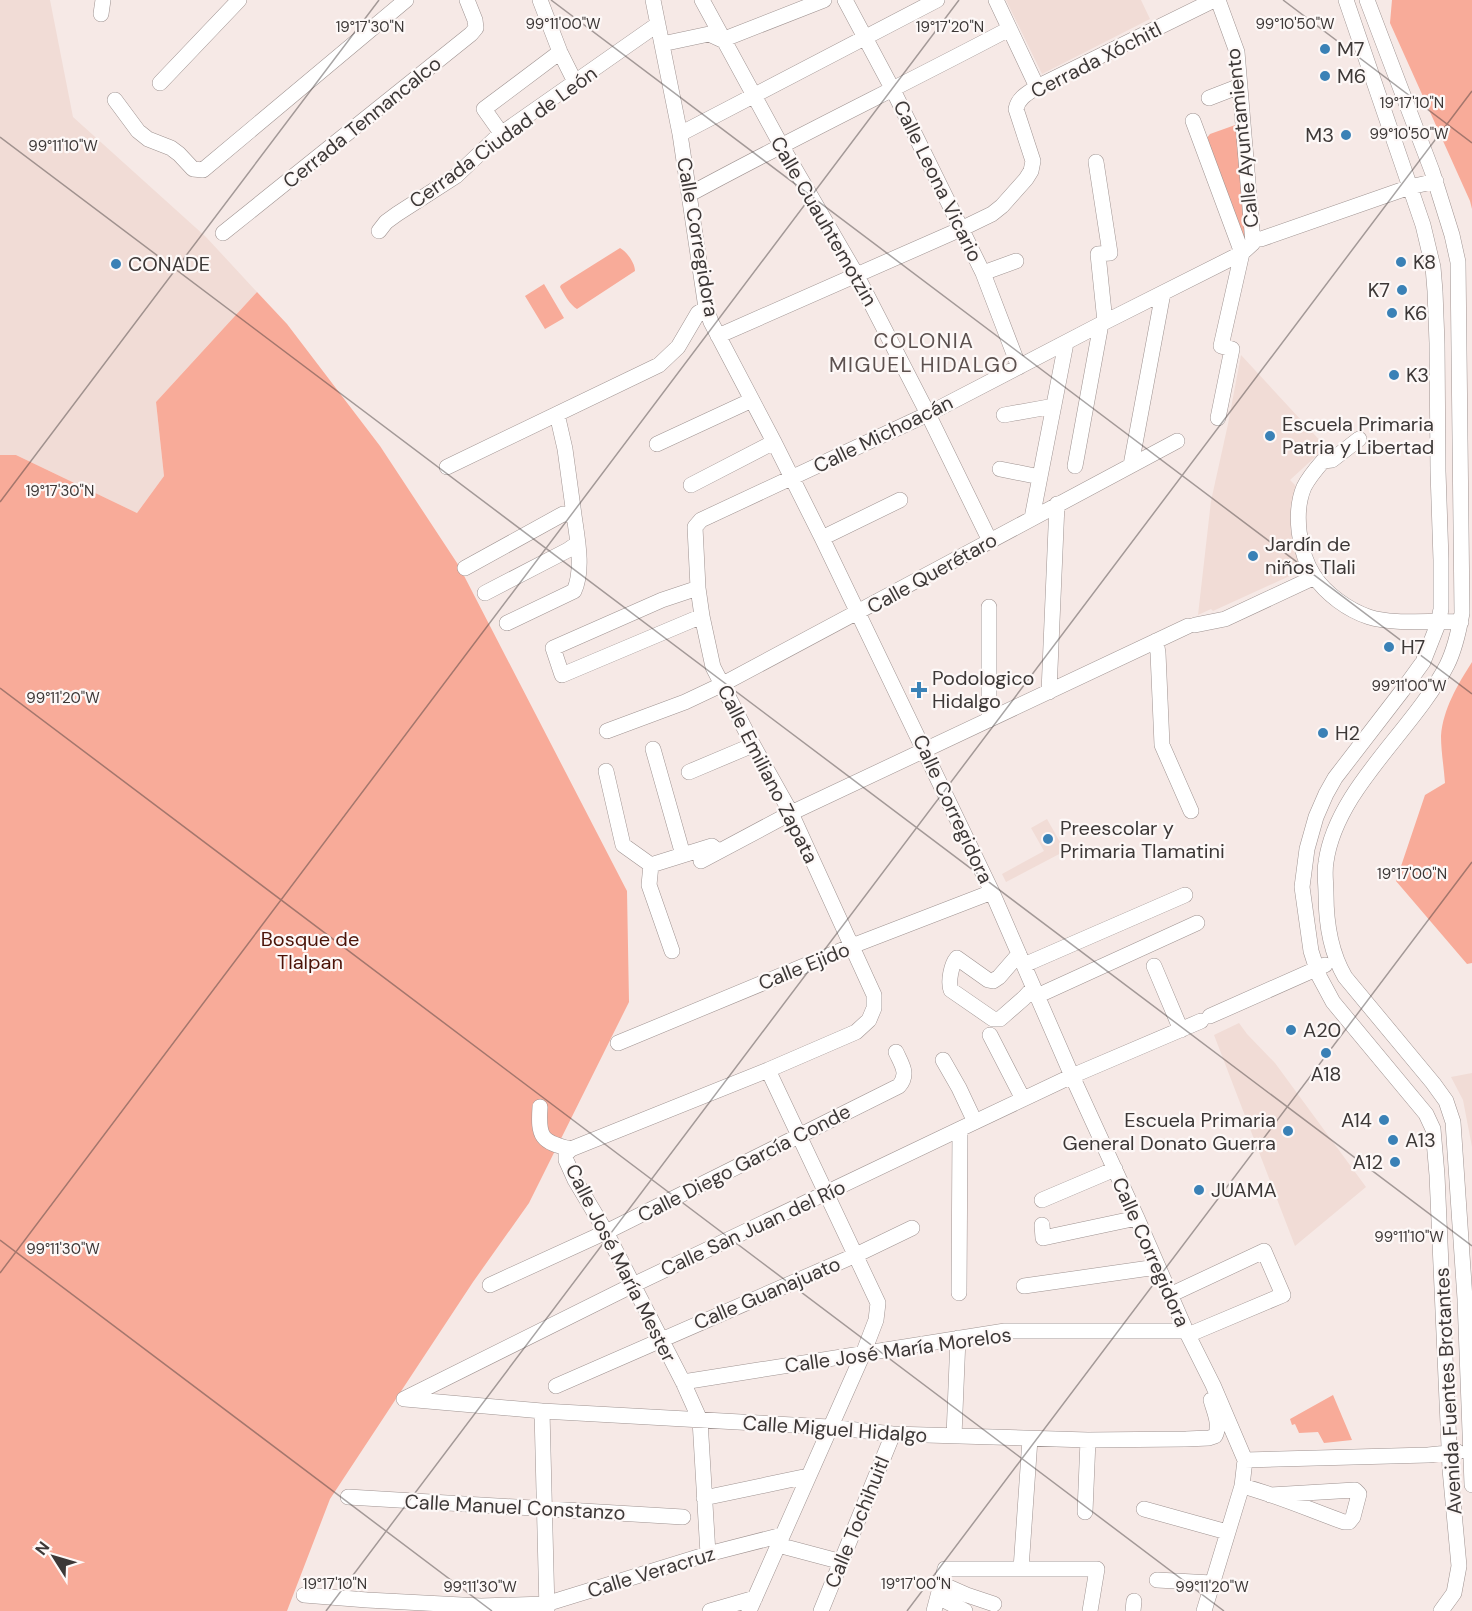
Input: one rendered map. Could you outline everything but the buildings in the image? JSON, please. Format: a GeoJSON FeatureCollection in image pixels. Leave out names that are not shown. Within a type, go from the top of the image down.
{"type":"FeatureCollection","features":[{"type":"Feature","properties":{"kind":"street"},"geometry":{"type":"LineString","coordinates":[[160,83],[239,0]]}},
{"type":"Feature","properties":{"kind":"street"},"geometry":{"type":"LineString","coordinates":[[115,100],[138,131],[148,139],[171,148],[193,169],[203,170],[406,0]]}},
{"type":"Feature","properties":{"kind":"street","name":"Cerrada Tennancalco"},"geometry":{"type":"LineString","coordinates":[[223,233],[471,34],[476,28],[467,0]]}},
{"type":"Feature","properties":{"kind":"street"},"geometry":{"type":"LineString","coordinates":[[540,0],[560,52],[575,82]]}},
{"type":"Feature","properties":{"kind":"street","name":"Calle Corregidora"},"geometry":{"type":"LineString","coordinates":[[653,0],[680,134],[706,308],[718,336],[774,442],[859,613],[992,892],[1157,1267],[1213,1385],[1245,1460],[1242,1486],[1204,1611]]}},
{"type":"Feature","properties":{"kind":"street","name":"Calle Cuauhtemotzin"},"geometry":{"type":"LineString","coordinates":[[702,0],[781,145],[856,274],[990,541]]}},
{"type":"Feature","properties":{"kind":"street"},"geometry":{"type":"LineString","coordinates":[[662,44],[710,34],[722,40],[824,0]]}},
{"type":"Feature","properties":{"kind":"street","name":"Calle Leona Vicario"},"geometry":{"type":"LineString","coordinates":[[845,0],[893,90],[983,273],[1019,367]]}},
{"type":"Feature","properties":{"kind":"street"},"geometry":{"type":"LineString","coordinates":[[680,134],[937,0]]}},
{"type":"Feature","properties":{"kind":"street"},"geometry":{"type":"LineString","coordinates":[[996,0],[1037,87]]}},
{"type":"Feature","properties":{"kind":"street","name":"Calle Ayuntamiento"},"geometry":{"type":"LineString","coordinates":[[1216,0],[1237,52],[1252,245],[1221,346],[1232,349],[1218,418]]}},
{"type":"Feature","properties":{"kind":"street","name":"Cerrada Xóchitl"},"geometry":{"type":"LineString","coordinates":[[961,229],[993,214],[1031,171],[1033,161],[1016,109],[1021,98],[1037,87],[1216,0]]}},
{"type":"Feature","properties":{"kind":"street","name":"Avenida Fuentes Brotantes"},"geometry":{"type":"LineString","coordinates":[[1346,0],[1429,245],[1435,291],[1441,609],[1423,662],[1335,778],[1316,817],[1307,849],[1302,887],[1307,931],[1317,969],[1333,1002],[1426,1114],[1433,1129],[1450,1469],[1459,1566],[1454,1593],[1441,1611]]}},
{"type":"Feature","properties":{"kind":"street","name":"Avenida Fuentes Brotantes"},"geometry":{"type":"LineString","coordinates":[[1367,0],[1436,181],[1458,262],[1462,613],[1448,664],[1434,688],[1353,795],[1340,818],[1326,862],[1326,906],[1328,925],[1337,960],[1345,977],[1433,1083],[1446,1101],[1453,1122],[1469,1320],[1472,1485]]}},
{"type":"Feature","properties":{"kind":"street","name":"Cerrada Ciudad de León"},"geometry":{"type":"LineString","coordinates":[[379,231],[397,214],[456,176],[501,133],[658,24]]}},
{"type":"Feature","properties":{"kind":"street"},"geometry":{"type":"LineString","coordinates":[[690,194],[1009,29]]}},
{"type":"Feature","properties":{"kind":"street"},"geometry":{"type":"LineString","coordinates":[[501,133],[484,109],[560,52]]}},
{"type":"Feature","properties":{"kind":"street"},"geometry":{"type":"LineString","coordinates":[[1209,98],[1240,86]]}},
{"type":"Feature","properties":{"kind":"street"},"geometry":{"type":"LineString","coordinates":[[1193,121],[1252,245]]}},
{"type":"Feature","properties":{"kind":"street"},"geometry":{"type":"LineString","coordinates":[[1075,466],[1103,323],[1098,255],[1110,253],[1096,162]]}},
{"type":"Feature","properties":{"kind":"street","name":"Calle Michoacán"},"geometry":{"type":"LineString","coordinates":[[701,520],[928,414],[1252,245],[1410,187],[1436,181]]}},
{"type":"Feature","properties":{"kind":"street"},"geometry":{"type":"LineString","coordinates":[[718,336],[961,229]]}},
{"type":"Feature","properties":{"kind":"street"},"geometry":{"type":"LineString","coordinates":[[983,273],[1016,261]]}},
{"type":"Feature","properties":{"kind":"street"},"geometry":{"type":"LineString","coordinates":[[1131,465],[1163,293]]}},
{"type":"Feature","properties":{"kind":"street"},"geometry":{"type":"LineString","coordinates":[[447,467],[659,365],[678,347],[698,314],[706,308]]}},
{"type":"Feature","properties":{"kind":"street"},"geometry":{"type":"LineString","coordinates":[[1032,518],[1066,343]]}},
{"type":"Feature","properties":{"kind":"street"},"geometry":{"type":"LineString","coordinates":[[657,444],[752,400]]}},
{"type":"Feature","properties":{"kind":"street"},"geometry":{"type":"LineString","coordinates":[[1004,415],[1054,406]]}},
{"type":"Feature","properties":{"kind":"street"},"geometry":{"type":"LineString","coordinates":[[507,624],[574,591],[578,583],[578,543],[568,470],[557,414]]}},
{"type":"Feature","properties":{"kind":"street"},"geometry":{"type":"LineString","coordinates":[[1359,439],[1332,460],[1323,461],[1308,480],[1301,496],[1298,518],[1300,536],[1315,577],[1335,598],[1356,612],[1378,620],[1461,622]]}},
{"type":"Feature","properties":{"kind":"street","name":"Calle Querétaro"},"geometry":{"type":"LineString","coordinates":[[607,731],[685,702],[721,685],[1177,441]]}},
{"type":"Feature","properties":{"kind":"street"},"geometry":{"type":"LineString","coordinates":[[691,485],[774,442]]}},
{"type":"Feature","properties":{"kind":"street"},"geometry":{"type":"LineString","coordinates":[[1000,469],[1040,477]]}},
{"type":"Feature","properties":{"kind":"street"},"geometry":{"type":"LineString","coordinates":[[822,538],[900,501]]}},
{"type":"Feature","properties":{"kind":"street"},"geometry":{"type":"LineString","coordinates":[[1049,692],[1057,504]]}},
{"type":"Feature","properties":{"kind":"street"},"geometry":{"type":"LineString","coordinates":[[465,568],[563,514],[574,515]]}},
{"type":"Feature","properties":{"kind":"street","name":"Calle Emiliano Zapata"},"geometry":{"type":"LineString","coordinates":[[701,520],[694,532],[698,588],[713,667],[791,813],[874,994],[874,1008],[869,1020]]}},
{"type":"Feature","properties":{"kind":"street"},"geometry":{"type":"LineString","coordinates":[[485,593],[578,543]]}},
{"type":"Feature","properties":{"kind":"street"},"geometry":{"type":"LineString","coordinates":[[701,861],[791,813],[1156,641],[1192,626],[1225,619],[1315,577]]}},
{"type":"Feature","properties":{"kind":"street"},"geometry":{"type":"LineString","coordinates":[[698,588],[662,600],[553,648],[562,675],[702,616]]}},
{"type":"Feature","properties":{"kind":"street"},"geometry":{"type":"LineString","coordinates":[[989,607],[989,720]]}},
{"type":"Feature","properties":{"kind":"street"},"geometry":{"type":"LineString","coordinates":[[1156,641],[1162,745],[1191,811]]}},
{"type":"Feature","properties":{"kind":"street"},"geometry":{"type":"LineString","coordinates":[[688,772],[753,745]]}},
{"type":"Feature","properties":{"kind":"street"},"geometry":{"type":"LineString","coordinates":[[654,749],[683,855]]}},
{"type":"Feature","properties":{"kind":"street"},"geometry":{"type":"LineString","coordinates":[[606,771],[623,845],[651,865]]}},
{"type":"Feature","properties":{"kind":"street"},"geometry":{"type":"LineString","coordinates":[[651,865],[712,846],[720,851]]}},
{"type":"Feature","properties":{"kind":"street"},"geometry":{"type":"LineString","coordinates":[[651,865],[650,885],[672,951]]}},
{"type":"Feature","properties":{"kind":"street","name":"Calle Ejido"},"geometry":{"type":"LineString","coordinates":[[618,1043],[852,946],[992,892]]}},
{"type":"Feature","properties":{"kind":"street"},"geometry":{"type":"LineString","coordinates":[[1185,895],[1021,959],[993,981],[988,980],[957,958],[954,961],[950,987],[993,1019],[1000,1019],[1024,998],[1035,992],[1197,923]]}},
{"type":"Feature","properties":{"kind":"street","name":"Calle San Juan del Río"},"geometry":{"type":"LineString","coordinates":[[404,1399],[633,1285],[1023,1099],[1337,960]]}},
{"type":"Feature","properties":{"kind":"street"},"geometry":{"type":"LineString","coordinates":[[1155,966],[1181,1030]]}},
{"type":"Feature","properties":{"kind":"street","name":"Calle José María Mester"},"geometry":{"type":"LineString","coordinates":[[708,1554],[700,1420],[606,1232],[575,1180],[566,1160],[566,1154],[572,1149],[856,1032],[869,1020]]}},
{"type":"Feature","properties":{"kind":"street"},"geometry":{"type":"LineString","coordinates":[[990,1035],[1023,1099]]}},
{"type":"Feature","properties":{"kind":"street","name":"Calle Diego García Conde"},"geometry":{"type":"LineString","coordinates":[[490,1286],[606,1232],[899,1086],[904,1079],[904,1071],[896,1052]]}},
{"type":"Feature","properties":{"kind":"street"},"geometry":{"type":"LineString","coordinates":[[944,1060],[975,1122]]}},
{"type":"Feature","properties":{"kind":"street"},"geometry":{"type":"LineString","coordinates":[[710,1611],[752,1604],[863,1354],[876,1320],[878,1303],[768,1070]]}},
{"type":"Feature","properties":{"kind":"street"},"geometry":{"type":"LineString","coordinates":[[540,1107],[539,1126],[542,1135],[558,1146],[572,1149]]}},
{"type":"Feature","properties":{"kind":"street"},"geometry":{"type":"LineString","coordinates":[[959,1293],[960,1129]]}},
{"type":"Feature","properties":{"kind":"street"},"geometry":{"type":"LineString","coordinates":[[1042,1200],[1115,1169]]}},
{"type":"Feature","properties":{"kind":"street"},"geometry":{"type":"LineString","coordinates":[[1042,1225],[1043,1239],[1137,1218]]}},
{"type":"Feature","properties":{"kind":"street","name":"Calle Guanajuato"},"geometry":{"type":"LineString","coordinates":[[556,1386],[912,1228]]}},
{"type":"Feature","properties":{"kind":"street"},"geometry":{"type":"LineString","coordinates":[[1440,1233],[1461,1233]]}},
{"type":"Feature","properties":{"kind":"street"},"geometry":{"type":"LineString","coordinates":[[1170,1295],[1264,1251],[1283,1295],[1187,1333]]}},
{"type":"Feature","properties":{"kind":"street"},"geometry":{"type":"LineString","coordinates":[[1024,1286],[1157,1267]]}},
{"type":"Feature","properties":{"kind":"street","name":"Calle José María Morelos"},"geometry":{"type":"LineString","coordinates":[[683,1382],[1005,1331],[1187,1333]]}},
{"type":"Feature","properties":{"kind":"street"},"geometry":{"type":"LineString","coordinates":[[954,1436],[958,1338]]}},
{"type":"Feature","properties":{"kind":"street","name":"Calle Miguel Hidalgo"},"geometry":{"type":"LineString","coordinates":[[404,1399],[542,1411],[830,1427],[893,1434],[1088,1440],[1186,1439],[1209,1438],[1215,1436],[1218,1431],[1211,1399],[1213,1385]]}},
{"type":"Feature","properties":{"kind":"street"},"geometry":{"type":"LineString","coordinates":[[542,1411],[547,1607]]}},
{"type":"Feature","properties":{"kind":"street","name":"Calle Tochihuitl"},"geometry":{"type":"LineString","coordinates":[[821,1611],[893,1434]]}},
{"type":"Feature","properties":{"kind":"street"},"geometry":{"type":"LineString","coordinates":[[1021,1569],[1030,1439]]}},
{"type":"Feature","properties":{"kind":"street"},"geometry":{"type":"LineString","coordinates":[[1085,1512],[1088,1440]]}},
{"type":"Feature","properties":{"kind":"street"},"geometry":{"type":"LineString","coordinates":[[1245,1460],[1472,1452]]}},
{"type":"Feature","properties":{"kind":"street"},"geometry":{"type":"LineString","coordinates":[[704,1498],[808,1476]]}},
{"type":"Feature","properties":{"kind":"street"},"geometry":{"type":"LineString","coordinates":[[1242,1486],[1344,1522],[1349,1522],[1353,1517],[1359,1494],[1355,1490],[1270,1495]]}},
{"type":"Feature","properties":{"kind":"street","name":"Calle Manuel Constanzo"},"geometry":{"type":"LineString","coordinates":[[348,1497],[683,1517]]}},
{"type":"Feature","properties":{"kind":"street"},"geometry":{"type":"LineString","coordinates":[[1144,1509],[1227,1532]]}},
{"type":"Feature","properties":{"kind":"street"},"geometry":{"type":"LineString","coordinates":[[780,1540],[842,1562]]}},
{"type":"Feature","properties":{"kind":"street","name":"Calle Veracruz"},"geometry":{"type":"LineString","coordinates":[[304,1595],[365,1606],[547,1607],[708,1554],[780,1540]]}},
{"type":"Feature","properties":{"kind":"street"},"geometry":{"type":"LineString","coordinates":[[940,1590],[1021,1569],[1097,1569],[1090,1611]]}},
{"type":"Feature","properties":{"kind":"street"},"geometry":{"type":"LineString","coordinates":[[1157,1580],[1212,1583]]}},
{"type":"Feature","properties":{"kind":"street"},"geometry":{"type":"LineString","coordinates":[[940,1590],[967,1595],[994,1604]]}},
{"type":"Feature","properties":{"kind":"street"},"geometry":{"type":"LineString","coordinates":[[940,1590],[965,1611]]}},
{"type":"Feature","properties":{"kind":"shaded area","name":"CONADE"},"geometry":{"type":"Polygon","coordinates":[[[0,0],[50,0],[73,117],[206,237],[257,292],[156,402],[164,476],[137,513],[16,455],[0,455],[0,0]]]}},
{"type":"Feature","properties":{"kind":"shaded area"},"geometry":{"type":"Polygon","coordinates":[[[1006,0],[1141,0],[1150,19],[1042,74],[1006,0]]]}},
{"type":"Feature","properties":{"kind":"shaded area"},"geometry":{"type":"Polygon","coordinates":[[[1241,355],[1326,447],[1290,480],[1298,488],[1307,568],[1213,611],[1211,609],[1198,615],[1211,501],[1241,355]]]}},
{"type":"Feature","properties":{"kind":"shaded area","name":"Preescolar y Primaria Tlamatini"},"geometry":{"type":"Polygon","coordinates":[[[1047,819],[1065,851],[1006,882],[1002,874],[1044,851],[1031,828],[1047,819]]]}},
{"type":"Feature","properties":{"kind":"shaded area","name":"Escuela Primaria General Donato Guerra"},"geometry":{"type":"Polygon","coordinates":[[[1239,1023],[1275,1063],[1366,1187],[1295,1246],[1214,1035],[1239,1023]]]}},
{"type":"Feature","properties":{"kind":"shaded area"},"geometry":{"type":"Polygon","coordinates":[[[1472,1073],[1472,1147],[1463,1100],[1451,1077],[1472,1073]]]}},
{"type":"Feature","properties":{"kind":"green space"},"geometry":{"type":"Polygon","coordinates":[[[1392,0],[1472,0],[1472,209],[1390,23],[1392,0]]]}},
{"type":"Feature","properties":{"kind":"green space"},"geometry":{"type":"Polygon","coordinates":[[[1238,124],[1246,237],[1244,240],[1206,139],[1210,134],[1238,124]]]}},
{"type":"Feature","properties":{"kind":"green space"},"geometry":{"type":"Polygon","coordinates":[[[620,248],[630,258],[635,271],[577,309],[574,307],[563,293],[561,285],[620,248]]]}},
{"type":"Feature","properties":{"kind":"green space"},"geometry":{"type":"Polygon","coordinates":[[[544,284],[564,318],[545,329],[525,296],[544,284]]]}},
{"type":"Feature","properties":{"kind":"green space","name":"Bosque de Tlalpan"},"geometry":{"type":"Polygon","coordinates":[[[257,292],[287,324],[380,446],[459,566],[627,891],[629,1002],[529,1203],[473,1282],[330,1499],[287,1611],[0,1611],[0,455],[16,455],[137,513],[164,476],[156,402],[257,292]]]}},
{"type":"Feature","properties":{"kind":"green space"},"geometry":{"type":"Polygon","coordinates":[[[1472,662],[1472,963],[1467,964],[1396,881],[1425,795],[1445,783],[1441,742],[1442,726],[1452,697],[1472,662]]]}},
{"type":"Feature","properties":{"kind":"green space"},"geometry":{"type":"Polygon","coordinates":[[[1333,1395],[1352,1440],[1324,1443],[1318,1432],[1299,1433],[1290,1419],[1333,1395]]]}},
{"type":"Feature","properties":{"kind":"place","name":"M7"},"geometry":{"type":"Point","coordinates":[1325,49]}},
{"type":"Feature","properties":{"kind":"place","name":"M6"},"geometry":{"type":"Point","coordinates":[1325,76]}},
{"type":"Feature","properties":{"kind":"place","name":"M3"},"geometry":{"type":"Point","coordinates":[1346,135]}},
{"type":"Feature","properties":{"kind":"place","name":"K8"},"geometry":{"type":"Point","coordinates":[1401,262]}},
{"type":"Feature","properties":{"kind":"place","name":"CONADE"},"geometry":{"type":"Point","coordinates":[116,264]}},
{"type":"Feature","properties":{"kind":"place","name":"K7"},"geometry":{"type":"Point","coordinates":[1402,290]}},
{"type":"Feature","properties":{"kind":"place","name":"K6"},"geometry":{"type":"Point","coordinates":[1392,313]}},
{"type":"Feature","properties":{"kind":"place","name":"K3"},"geometry":{"type":"Point","coordinates":[1394,375]}},
{"type":"Feature","properties":{"kind":"place","name":"Escuela Primaria Patria y Libertad"},"geometry":{"type":"Point","coordinates":[1270,436]}},
{"type":"Feature","properties":{"kind":"place","name":"Jardín de niños Tlali"},"geometry":{"type":"Point","coordinates":[1253,556]}},
{"type":"Feature","properties":{"kind":"place","name":"H7"},"geometry":{"type":"Point","coordinates":[1389,647]}},
{"type":"Feature","properties":{"kind":"place","name":"Podologico Hidalgo"},"geometry":{"type":"Point","coordinates":[919,690]}},
{"type":"Feature","properties":{"kind":"place","name":"H2"},"geometry":{"type":"Point","coordinates":[1323,733]}},
{"type":"Feature","properties":{"kind":"place","name":"Preescolar y Primaria Tlamatini"},"geometry":{"type":"Point","coordinates":[1048,839]}},
{"type":"Feature","properties":{"kind":"place","name":"A20"},"geometry":{"type":"Point","coordinates":[1291,1030]}},
{"type":"Feature","properties":{"kind":"place","name":"A18"},"geometry":{"type":"Point","coordinates":[1326,1053]}},
{"type":"Feature","properties":{"kind":"place","name":"A14"},"geometry":{"type":"Point","coordinates":[1384,1120]}},
{"type":"Feature","properties":{"kind":"place","name":"Escuela Primaria General Donato Guerra"},"geometry":{"type":"Point","coordinates":[1288,1131]}},
{"type":"Feature","properties":{"kind":"place","name":"A13"},"geometry":{"type":"Point","coordinates":[1393,1140]}},
{"type":"Feature","properties":{"kind":"place","name":"A12"},"geometry":{"type":"Point","coordinates":[1395,1162]}},
{"type":"Feature","properties":{"kind":"place","name":"JUAMA"},"geometry":{"type":"Point","coordinates":[1199,1190]}},
{"type":"Feature","properties":{"kind":"district","name":"COLONIA MIGUEL HIDALGO"},"geometry":{"type":"Point","coordinates":[924,353]}}]}
